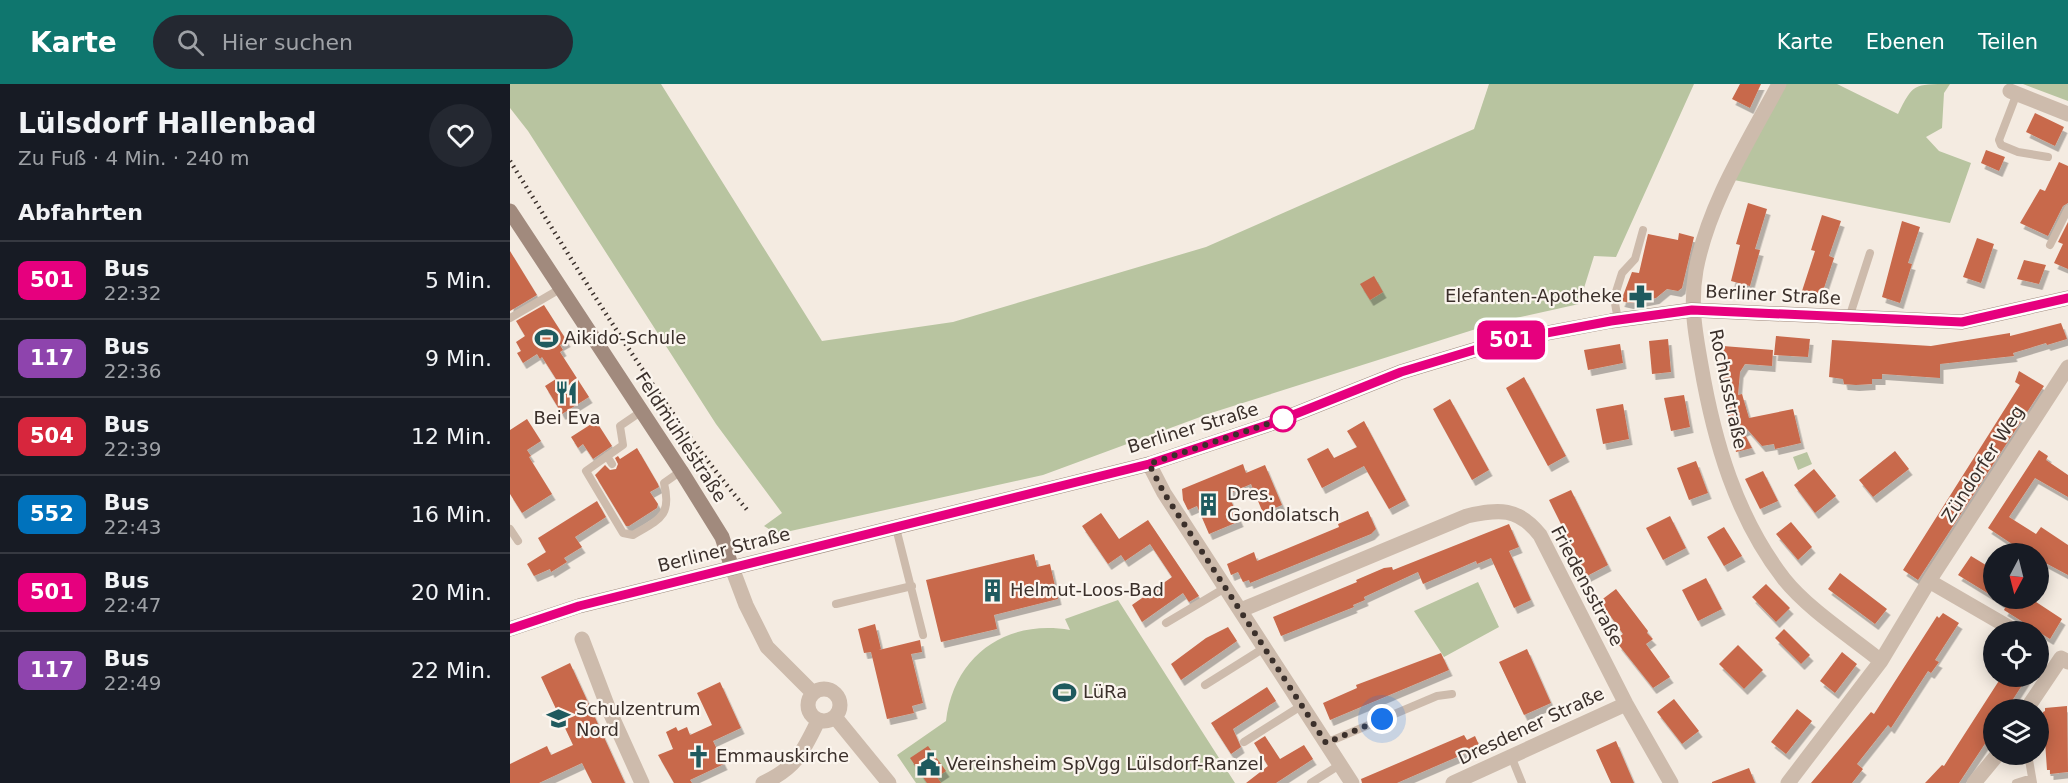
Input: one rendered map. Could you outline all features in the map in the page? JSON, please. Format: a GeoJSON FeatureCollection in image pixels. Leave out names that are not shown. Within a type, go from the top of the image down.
{"type":"FeatureCollection","features":[{"type":"Feature","properties":{"kind":"street","name":"Rochusstraße"},"geometry":{"type":"LineString","coordinates":[[1779,84],[1721,198],[1707,233],[1696,268],[1692,310],[1717,444],[1732,486],[1752,526],[1785,580],[1881,661]]}},
{"type":"Feature","properties":{"kind":"street"},"geometry":{"type":"LineString","coordinates":[[2014,92],[2068,114]]}},
{"type":"Feature","properties":{"kind":"street","name":"Feldmühlestraße"},"geometry":{"type":"LineString","coordinates":[[510,211],[681,471],[722,537],[732,568]]}},
{"type":"Feature","properties":{"kind":"street","name":"Berliner Straße"},"geometry":{"type":"LineString","coordinates":[[510,629],[579,606],[1149,464],[1270,424],[1370,383],[1504,341],[1618,320],[1692,310],[1962,322],[2068,298]]}},
{"type":"Feature","properties":{"kind":"street","name":"Zündorfer Weg"},"geometry":{"type":"LineString","coordinates":[[1788,783],[1881,661],[1929,581],[2068,368]]}},
{"type":"Feature","properties":{"kind":"street"},"geometry":{"type":"LineString","coordinates":[[1149,464],[1164,493],[1352,783]]}},
{"type":"Feature","properties":{"kind":"street","name":"Friedensstraße"},"geometry":{"type":"LineString","coordinates":[[1241,610],[1467,516],[1493,511],[1516,514],[1529,522],[1540,535],[1626,704],[1671,783]]}},
{"type":"Feature","properties":{"kind":"street"},"geometry":{"type":"LineString","coordinates":[[732,568],[746,605],[767,647],[813,693]]}},
{"type":"Feature","properties":{"kind":"street"},"geometry":{"type":"LineString","coordinates":[[1929,581],[1998,621]]}},
{"type":"Feature","properties":{"kind":"street"},"geometry":{"type":"LineString","coordinates":[[582,639],[609,710],[642,783]]}},
{"type":"Feature","properties":{"kind":"street"},"geometry":{"type":"LineString","coordinates":[[2033,699],[2061,658],[2068,662]]}},
{"type":"Feature","properties":{"kind":"street"},"geometry":{"type":"LineString","coordinates":[[823,689],[837,696],[840,707],[836,717],[818,721],[808,711],[808,701],[813,693],[823,689]]}},
{"type":"Feature","properties":{"kind":"street","name":"Dresdener Straße"},"geometry":{"type":"LineString","coordinates":[[1453,783],[1626,704]]}},
{"type":"Feature","properties":{"kind":"street"},"geometry":{"type":"LineString","coordinates":[[836,717],[887,782]]}},
{"type":"Feature","properties":{"kind":"street"},"geometry":{"type":"LineString","coordinates":[[763,783],[782,775],[803,754],[818,721]]}},
{"type":"Feature","properties":{"kind":"street"},"geometry":{"type":"LineString","coordinates":[[1974,783],[1989,765]]}},
{"type":"Feature","properties":{"kind":"lane"},"geometry":{"type":"LineString","coordinates":[[2014,92],[1999,140],[2001,145],[2018,152],[2048,157]]}},
{"type":"Feature","properties":{"kind":"lane"},"geometry":{"type":"LineString","coordinates":[[2050,246],[2068,209]]}},
{"type":"Feature","properties":{"kind":"lane"},"geometry":{"type":"LineString","coordinates":[[1618,320],[1614,298],[1622,273],[1635,259],[1642,230]]}},
{"type":"Feature","properties":{"kind":"lane"},"geometry":{"type":"LineString","coordinates":[[1849,318],[1870,254]]}},
{"type":"Feature","properties":{"kind":"lane"},"geometry":{"type":"LineString","coordinates":[[510,318],[560,289]]}},
{"type":"Feature","properties":{"kind":"lane"},"geometry":{"type":"LineString","coordinates":[[642,411],[620,426],[623,445],[586,471],[623,533],[633,535],[663,515],[668,500],[661,484],[681,471]]}},
{"type":"Feature","properties":{"kind":"lane"},"geometry":{"type":"LineString","coordinates":[[607,456],[612,464]]}},
{"type":"Feature","properties":{"kind":"lane"},"geometry":{"type":"LineString","coordinates":[[896,528],[923,635]]}},
{"type":"Feature","properties":{"kind":"lane"},"geometry":{"type":"LineString","coordinates":[[510,529],[518,541]]}},
{"type":"Feature","properties":{"kind":"lane"},"geometry":{"type":"LineString","coordinates":[[836,604],[912,586]]}},
{"type":"Feature","properties":{"kind":"lane"},"geometry":{"type":"LineString","coordinates":[[1166,623],[1225,588]]}},
{"type":"Feature","properties":{"kind":"lane"},"geometry":{"type":"LineString","coordinates":[[1205,685],[1264,648]]}},
{"type":"Feature","properties":{"kind":"lane"},"geometry":{"type":"LineString","coordinates":[[1326,743],[1437,696],[1452,694]]}},
{"type":"Feature","properties":{"kind":"lane"},"geometry":{"type":"LineString","coordinates":[[1244,742],[1301,706]]}},
{"type":"Feature","properties":{"kind":"lane"},"geometry":{"type":"LineString","coordinates":[[1511,756],[1522,783]]}},
{"type":"Feature","properties":{"kind":"lane"},"geometry":{"type":"LineString","coordinates":[[1311,783],[1341,765]]}},
{"type":"Feature","properties":{"kind":"lane"},"geometry":{"type":"LineString","coordinates":[[2016,783],[2032,780],[2030,765]]}},
{"type":"Feature","properties":{"kind":"green space"},"geometry":{"type":"Polygon","coordinates":[[[510,84],[661,84],[822,341],[953,322],[1206,247],[1474,129],[1489,84],[1694,84],[1616,257],[1594,256],[1579,304],[1498,322],[1211,413],[1043,475],[777,534],[764,526],[782,513],[716,424],[528,131],[510,108],[510,84]]]}},
{"type":"Feature","properties":{"kind":"green space"},"geometry":{"type":"Polygon","coordinates":[[[1784,84],[1837,84],[1898,114],[1911,91],[1916,88],[1928,84],[1950,84],[1944,93],[1942,128],[1926,137],[1939,151],[1971,163],[1950,223],[1734,180],[1784,84]]]}},
{"type":"Feature","properties":{"kind":"green space"},"geometry":{"type":"Polygon","coordinates":[[[2023,84],[2068,84],[2068,101],[2023,84]]]}},
{"type":"Feature","properties":{"kind":"green space"},"geometry":{"type":"Polygon","coordinates":[[[1807,452],[1812,464],[1798,470],[1793,457],[1807,452]]]}},
{"type":"Feature","properties":{"kind":"green space"},"geometry":{"type":"Polygon","coordinates":[[[1478,582],[1499,627],[1444,657],[1414,611],[1478,582]]]}},
{"type":"Feature","properties":{"kind":"green space","name":"LüRa"},"geometry":{"type":"Polygon","coordinates":[[[1118,600],[1235,783],[916,783],[897,755],[946,721],[951,698],[960,678],[972,661],[987,647],[1004,637],[1024,630],[1046,628],[1070,630],[1065,619],[1118,600]]]}},
{"type":"Feature","properties":{"kind":"building"},"geometry":{"type":"Polygon","coordinates":[[[1740,84],[1761,84],[1750,108],[1732,99],[1740,84]]]}},
{"type":"Feature","properties":{"kind":"building"},"geometry":{"type":"Polygon","coordinates":[[[2035,113],[2064,127],[2055,146],[2026,132],[2035,113]]]}},
{"type":"Feature","properties":{"kind":"building"},"geometry":{"type":"Polygon","coordinates":[[[1986,150],[2005,157],[1999,171],[1981,163],[1986,150]]]}},
{"type":"Feature","properties":{"kind":"building"},"geometry":{"type":"Polygon","coordinates":[[[2059,162],[2068,166],[2068,203],[2063,206],[2048,236],[2020,223],[2040,189],[2045,191],[2059,162]]]}},
{"type":"Feature","properties":{"kind":"building"},"geometry":{"type":"Polygon","coordinates":[[[1748,203],[1767,209],[1755,249],[1760,250],[1750,286],[1731,281],[1740,245],[1736,244],[1748,203]]]}},
{"type":"Feature","properties":{"kind":"building"},"geometry":{"type":"Polygon","coordinates":[[[1822,215],[1841,221],[1829,256],[1834,258],[1821,297],[1802,291],[1815,251],[1811,250],[1822,215]]]}},
{"type":"Feature","properties":{"kind":"building"},"geometry":{"type":"Polygon","coordinates":[[[1902,221],[1920,227],[1908,263],[1912,264],[1900,303],[1882,297],[1902,221]]]}},
{"type":"Feature","properties":{"kind":"building"},"geometry":{"type":"Polygon","coordinates":[[[2068,222],[2068,269],[2054,263],[2063,244],[2058,242],[2068,222]]]}},
{"type":"Feature","properties":{"kind":"building"},"geometry":{"type":"Polygon","coordinates":[[[1679,233],[1694,237],[1682,288],[1678,291],[1667,289],[1656,298],[1630,303],[1621,301],[1632,272],[1639,273],[1648,234],[1678,240],[1679,233]]]}},
{"type":"Feature","properties":{"kind":"building"},"geometry":{"type":"Polygon","coordinates":[[[1977,238],[1994,244],[1981,283],[1963,277],[1977,238]]]}},
{"type":"Feature","properties":{"kind":"building"},"geometry":{"type":"Polygon","coordinates":[[[510,251],[537,295],[510,311],[510,251]]]}},
{"type":"Feature","properties":{"kind":"building"},"geometry":{"type":"Polygon","coordinates":[[[2024,260],[2046,265],[2039,284],[2017,279],[2024,260]]]}},
{"type":"Feature","properties":{"kind":"building"},"geometry":{"type":"Polygon","coordinates":[[[1374,276],[1383,292],[1370,300],[1360,284],[1374,276]]]}},
{"type":"Feature","properties":{"kind":"building"},"geometry":{"type":"Polygon","coordinates":[[[544,305],[567,341],[560,345],[563,350],[560,352],[589,397],[562,414],[545,386],[556,379],[542,357],[540,359],[537,354],[523,363],[517,353],[521,351],[516,342],[525,336],[516,321],[544,305]]]}},
{"type":"Feature","properties":{"kind":"building"},"geometry":{"type":"Polygon","coordinates":[[[2061,323],[2067,339],[2013,353],[2014,356],[1940,364],[1940,378],[1882,374],[1882,379],[1872,379],[1872,384],[1856,385],[1844,384],[1843,379],[1829,377],[1832,340],[1931,346],[2010,333],[2010,336],[2061,323]]]}},
{"type":"Feature","properties":{"kind":"building"},"geometry":{"type":"Polygon","coordinates":[[[1776,336],[1810,339],[1808,357],[1774,355],[1776,336]]]}},
{"type":"Feature","properties":{"kind":"building"},"geometry":{"type":"Polygon","coordinates":[[[1668,339],[1671,372],[1652,374],[1649,341],[1668,339]]]}},
{"type":"Feature","properties":{"kind":"building"},"geometry":{"type":"Polygon","coordinates":[[[1620,344],[1623,363],[1588,370],[1584,350],[1620,344]]]}},
{"type":"Feature","properties":{"kind":"building"},"geometry":{"type":"Polygon","coordinates":[[[1723,346],[1773,350],[1772,366],[1745,364],[1740,372],[1738,395],[1742,394],[1749,418],[1793,409],[1801,443],[1775,449],[1774,444],[1762,446],[1747,429],[1743,431],[1752,448],[1736,452],[1726,406],[1730,404],[1733,410],[1726,380],[1720,379],[1723,346]]]}},
{"type":"Feature","properties":{"kind":"building"},"geometry":{"type":"Polygon","coordinates":[[[2019,371],[2044,386],[1918,580],[1903,570],[2020,385],[2015,382],[2019,371]]]}},
{"type":"Feature","properties":{"kind":"building"},"geometry":{"type":"Polygon","coordinates":[[[1524,377],[1566,456],[1548,466],[1506,388],[1524,377]]]}},
{"type":"Feature","properties":{"kind":"building"},"geometry":{"type":"Polygon","coordinates":[[[1684,395],[1690,427],[1671,431],[1664,398],[1684,395]]]}},
{"type":"Feature","properties":{"kind":"building"},"geometry":{"type":"Polygon","coordinates":[[[1450,399],[1489,470],[1472,480],[1433,409],[1450,399]]]}},
{"type":"Feature","properties":{"kind":"building"},"geometry":{"type":"Polygon","coordinates":[[[1623,404],[1629,439],[1603,444],[1596,409],[1623,404]]]}},
{"type":"Feature","properties":{"kind":"building"},"geometry":{"type":"Polygon","coordinates":[[[527,419],[541,441],[527,450],[531,456],[529,457],[552,494],[522,513],[510,494],[510,430],[527,419]]]}},
{"type":"Feature","properties":{"kind":"building"},"geometry":{"type":"Polygon","coordinates":[[[596,421],[612,446],[593,459],[583,444],[578,448],[571,437],[596,421]]]}},
{"type":"Feature","properties":{"kind":"building"},"geometry":{"type":"Polygon","coordinates":[[[1364,421],[1406,500],[1389,509],[1364,466],[1322,488],[1307,459],[1328,448],[1334,458],[1357,447],[1347,431],[1364,421]]]}},
{"type":"Feature","properties":{"kind":"building"},"geometry":{"type":"Polygon","coordinates":[[[637,448],[658,484],[659,487],[650,492],[658,504],[657,508],[626,526],[595,475],[605,465],[610,470],[616,469],[618,464],[615,458],[618,456],[620,459],[637,448]]]}},
{"type":"Feature","properties":{"kind":"building"},"geometry":{"type":"Polygon","coordinates":[[[2039,450],[2048,456],[2046,460],[2068,475],[2068,497],[2035,478],[2009,517],[2036,534],[2041,527],[2068,545],[2068,575],[2049,565],[2049,543],[2010,543],[1988,528],[2039,450]]]}},
{"type":"Feature","properties":{"kind":"building"},"geometry":{"type":"Polygon","coordinates":[[[1895,451],[1909,469],[1873,497],[1859,480],[1895,451]]]}},
{"type":"Feature","properties":{"kind":"building"},"geometry":{"type":"Polygon","coordinates":[[[1696,461],[1708,493],[1689,500],[1677,468],[1696,461]]]}},
{"type":"Feature","properties":{"kind":"building"},"geometry":{"type":"Polygon","coordinates":[[[1243,464],[1246,473],[1265,465],[1282,505],[1263,513],[1251,484],[1228,494],[1240,521],[1209,534],[1197,506],[1188,510],[1183,500],[1182,489],[1243,464]]]}},
{"type":"Feature","properties":{"kind":"building"},"geometry":{"type":"Polygon","coordinates":[[[1814,469],[1836,496],[1815,513],[1794,485],[1814,469]]]}},
{"type":"Feature","properties":{"kind":"building"},"geometry":{"type":"Polygon","coordinates":[[[1763,471],[1778,501],[1760,509],[1745,479],[1763,471]]]}},
{"type":"Feature","properties":{"kind":"building"},"geometry":{"type":"Polygon","coordinates":[[[1571,490],[1608,565],[1587,576],[1549,500],[1571,490]]]}},
{"type":"Feature","properties":{"kind":"building"},"geometry":{"type":"Polygon","coordinates":[[[597,501],[606,517],[575,537],[582,547],[564,558],[567,562],[551,572],[550,569],[534,576],[527,564],[546,552],[538,538],[597,501]]]}},
{"type":"Feature","properties":{"kind":"building"},"geometry":{"type":"Polygon","coordinates":[[[1368,511],[1376,529],[1371,534],[1250,583],[1249,580],[1243,582],[1238,572],[1231,575],[1227,564],[1254,552],[1257,561],[1339,527],[1338,524],[1368,511]]]}},
{"type":"Feature","properties":{"kind":"building"},"geometry":{"type":"Polygon","coordinates":[[[1101,513],[1119,539],[1148,520],[1199,596],[1189,602],[1183,593],[1142,622],[1132,605],[1172,577],[1150,544],[1125,561],[1121,555],[1108,564],[1082,526],[1101,513]]]}},
{"type":"Feature","properties":{"kind":"building"},"geometry":{"type":"Polygon","coordinates":[[[1670,516],[1686,548],[1663,560],[1646,528],[1670,516]]]}},
{"type":"Feature","properties":{"kind":"building"},"geometry":{"type":"Polygon","coordinates":[[[1791,522],[1812,547],[1798,560],[1776,534],[1791,522]]]}},
{"type":"Feature","properties":{"kind":"building"},"geometry":{"type":"Polygon","coordinates":[[[1509,524],[1519,547],[1509,551],[1531,600],[1514,608],[1491,558],[1477,564],[1476,561],[1423,584],[1418,572],[1364,597],[1365,600],[1353,605],[1354,607],[1281,636],[1273,617],[1357,582],[1356,580],[1384,568],[1392,567],[1393,570],[1509,524]]]}},
{"type":"Feature","properties":{"kind":"building"},"geometry":{"type":"Polygon","coordinates":[[[1724,527],[1742,556],[1724,566],[1707,537],[1724,527]]]}},
{"type":"Feature","properties":{"kind":"building","name":"Helmut-Loos-Bad"},"geometry":{"type":"Polygon","coordinates":[[[1034,554],[1037,567],[1050,564],[1058,599],[994,615],[997,629],[941,642],[926,580],[1034,554]]]}},
{"type":"Feature","properties":{"kind":"building"},"geometry":{"type":"Polygon","coordinates":[[[1971,556],[1983,563],[1983,590],[1958,575],[1971,556]]]}},
{"type":"Feature","properties":{"kind":"building"},"geometry":{"type":"Polygon","coordinates":[[[1840,573],[1887,609],[1875,624],[1828,589],[1840,573]]]}},
{"type":"Feature","properties":{"kind":"building"},"geometry":{"type":"Polygon","coordinates":[[[1706,578],[1722,609],[1698,621],[1682,590],[1706,578]]]}},
{"type":"Feature","properties":{"kind":"building"},"geometry":{"type":"Polygon","coordinates":[[[1766,584],[1790,608],[1776,622],[1752,597],[1766,584]]]}},
{"type":"Feature","properties":{"kind":"building"},"geometry":{"type":"Polygon","coordinates":[[[1616,589],[1653,639],[1646,644],[1670,677],[1653,688],[1618,644],[1616,639],[1623,634],[1600,601],[1616,589]]]}},
{"type":"Feature","properties":{"kind":"building"},"geometry":{"type":"Polygon","coordinates":[[[2047,609],[2062,619],[2050,639],[2049,621],[2021,621],[2004,610],[2047,609]]]}},
{"type":"Feature","properties":{"kind":"building"},"geometry":{"type":"Polygon","coordinates":[[[1943,613],[1959,623],[1935,660],[1939,662],[1931,673],[1928,671],[1891,728],[1888,725],[1857,764],[1863,769],[1852,783],[1811,783],[1871,712],[1874,714],[1937,616],[1939,618],[1943,613]]]}},
{"type":"Feature","properties":{"kind":"building"},"geometry":{"type":"Polygon","coordinates":[[[875,624],[881,649],[879,650],[920,640],[922,652],[911,654],[923,703],[912,706],[914,713],[887,719],[871,652],[864,653],[858,629],[875,624]]]}},
{"type":"Feature","properties":{"kind":"building"},"geometry":{"type":"Polygon","coordinates":[[[1228,627],[1237,641],[1181,680],[1171,664],[1206,638],[1228,627]]]}},
{"type":"Feature","properties":{"kind":"building"},"geometry":{"type":"Polygon","coordinates":[[[1784,629],[1810,655],[1801,664],[1775,638],[1784,629]]]}},
{"type":"Feature","properties":{"kind":"building"},"geometry":{"type":"Polygon","coordinates":[[[1738,645],[1763,670],[1744,689],[1719,664],[1738,645]]]}},
{"type":"Feature","properties":{"kind":"building"},"geometry":{"type":"Polygon","coordinates":[[[1527,649],[1551,703],[1524,715],[1499,662],[1527,649]]]}},
{"type":"Feature","properties":{"kind":"building"},"geometry":{"type":"Polygon","coordinates":[[[1842,652],[1857,664],[1835,693],[1820,681],[1842,652]]]}},
{"type":"Feature","properties":{"kind":"building"},"geometry":{"type":"Polygon","coordinates":[[[1441,653],[1449,670],[1330,720],[1323,703],[1357,688],[1356,685],[1441,653]]]}},
{"type":"Feature","properties":{"kind":"building"},"geometry":{"type":"Polygon","coordinates":[[[570,663],[625,783],[592,783],[582,763],[539,783],[510,783],[510,764],[547,746],[551,755],[573,745],[541,677],[570,663]]]}},
{"type":"Feature","properties":{"kind":"building"},"geometry":{"type":"Polygon","coordinates":[[[720,682],[741,728],[713,741],[724,764],[690,780],[692,783],[674,783],[658,755],[673,749],[666,732],[676,727],[678,731],[687,727],[690,735],[712,725],[697,693],[720,682]]]}},
{"type":"Feature","properties":{"kind":"building"},"geometry":{"type":"Polygon","coordinates":[[[1267,687],[1276,701],[1233,729],[1241,747],[1231,754],[1211,723],[1267,687]]]}},
{"type":"Feature","properties":{"kind":"building"},"geometry":{"type":"Polygon","coordinates":[[[1995,687],[2021,687],[2013,699],[1987,699],[1995,687]]]}},
{"type":"Feature","properties":{"kind":"building"},"geometry":{"type":"Polygon","coordinates":[[[1674,699],[1699,731],[1682,744],[1657,712],[1674,699]]]}},
{"type":"Feature","properties":{"kind":"building"},"geometry":{"type":"Polygon","coordinates":[[[1983,705],[1983,747],[1959,783],[1925,783],[1942,765],[1944,766],[1983,705]]]}},
{"type":"Feature","properties":{"kind":"building"},"geometry":{"type":"Polygon","coordinates":[[[2067,706],[2068,772],[2050,774],[2050,770],[2047,770],[2047,765],[2049,765],[2049,708],[2067,706]]]}},
{"type":"Feature","properties":{"kind":"building"},"geometry":{"type":"Polygon","coordinates":[[[1797,709],[1812,721],[1786,754],[1771,742],[1797,709]]]}},
{"type":"Feature","properties":{"kind":"building"},"geometry":{"type":"Polygon","coordinates":[[[1464,735],[1467,740],[1475,736],[1480,747],[1397,783],[1362,783],[1361,779],[1464,735]]]}},
{"type":"Feature","properties":{"kind":"building"},"geometry":{"type":"Polygon","coordinates":[[[1265,736],[1280,759],[1304,745],[1313,759],[1276,783],[1246,783],[1268,766],[1254,743],[1265,736]]]}},
{"type":"Feature","properties":{"kind":"building"},"geometry":{"type":"Polygon","coordinates":[[[1616,741],[1634,783],[1611,783],[1596,750],[1616,741]]]}},
{"type":"Feature","properties":{"kind":"building","name":"Vereinsheim SpVgg Lülsdorf-Ranzel"},"geometry":{"type":"Polygon","coordinates":[[[928,746],[946,771],[937,777],[941,783],[927,783],[910,758],[928,746]]]}},
{"type":"Feature","properties":{"kind":"building"},"geometry":{"type":"Polygon","coordinates":[[[1749,768],[1755,783],[1712,783],[1712,782],[1749,768]]]}},
{"type":"Feature","properties":{"kind":"railway"},"geometry":{"type":"LineString","coordinates":[[510,161],[652,384],[748,511]]}},
{"type":"Feature","properties":{"kind":"bus line","name":"501"},"geometry":{"type":"LineString","coordinates":[[510,629],[579,606],[773,560],[1149,464],[1270,424],[1338,395],[1401,372],[1504,341],[1611,321],[1692,310],[1784,313],[1912,322],[1962,322],[2068,298]]}},
{"type":"Feature","properties":{"kind":"place","name":"Elefanten-Apotheke"},"geometry":{"type":"Point","coordinates":[1640,296]}},
{"type":"Feature","properties":{"kind":"place","name":"Aikido-Schule"},"geometry":{"type":"Point","coordinates":[546,338]}},
{"type":"Feature","properties":{"kind":"place","name":"Bei Eva"},"geometry":{"type":"Point","coordinates":[567,392]}},
{"type":"Feature","properties":{"kind":"place","name":"Dres. Gondolatsch"},"geometry":{"type":"Point","coordinates":[1209,504]}},
{"type":"Feature","properties":{"kind":"place","name":"Helmut-Loos-Bad"},"geometry":{"type":"Point","coordinates":[992,590]}},
{"type":"Feature","properties":{"kind":"place","name":"LüRa"},"geometry":{"type":"Point","coordinates":[1065,692]}},
{"type":"Feature","properties":{"kind":"place","name":"Schulzentrum Nord"},"geometry":{"type":"Point","coordinates":[558,719]}},
{"type":"Feature","properties":{"kind":"place","name":"Emmauskirche"},"geometry":{"type":"Point","coordinates":[698,756]}},
{"type":"Feature","properties":{"kind":"place","name":"Vereinsheim SpVgg Lülsdorf-Ranzel"},"geometry":{"type":"Point","coordinates":[928,764]}},
{"type":"Feature","properties":{"kind":"route"},"geometry":{"type":"LineString","coordinates":[[1283,419],[1285,418],[1149,464],[1164,493],[1326,743],[1382,719]]}}]}
